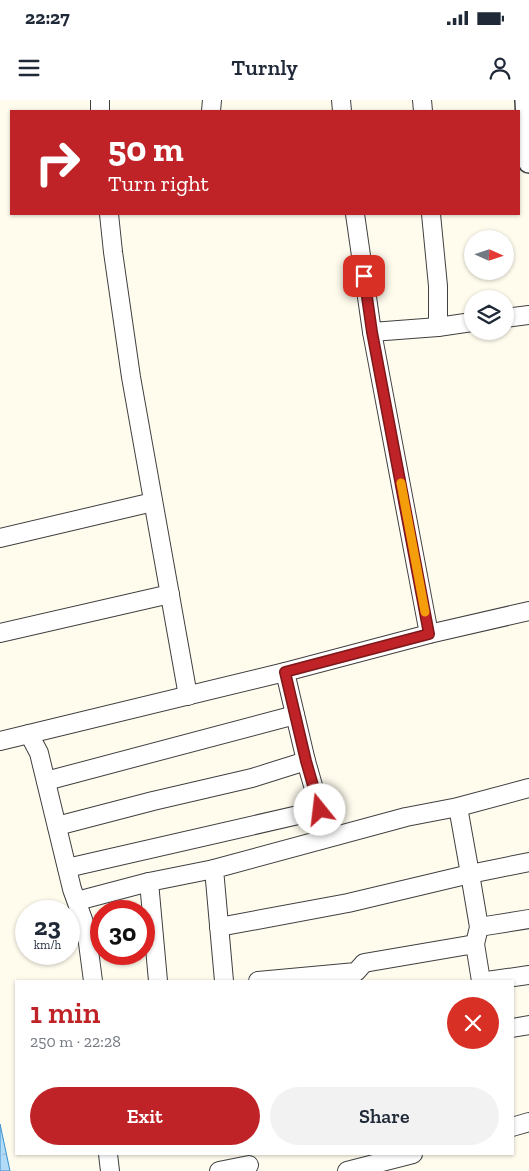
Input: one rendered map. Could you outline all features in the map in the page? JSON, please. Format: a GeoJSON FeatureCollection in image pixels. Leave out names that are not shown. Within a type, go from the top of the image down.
{"type":"FeatureCollection","features":[{"type":"Feature","properties":{"kind":"street"},"geometry":{"type":"LineString","coordinates":[[526,100],[529,161]]}},
{"type":"Feature","properties":{"kind":"street"},"geometry":{"type":"LineString","coordinates":[[110,215],[113,252],[131,377],[188,696]]}},
{"type":"Feature","properties":{"kind":"street"},"geometry":{"type":"LineString","coordinates":[[355,215],[372,332],[429,634]]}},
{"type":"Feature","properties":{"kind":"street"},"geometry":{"type":"LineString","coordinates":[[431,215],[438,286],[438,327]]}},
{"type":"Feature","properties":{"kind":"street"},"geometry":{"type":"LineString","coordinates":[[514,317],[529,315]]}},
{"type":"Feature","properties":{"kind":"street"},"geometry":{"type":"LineString","coordinates":[[372,332],[464,323]]}},
{"type":"Feature","properties":{"kind":"street"},"geometry":{"type":"LineString","coordinates":[[0,538],[153,502]]}},
{"type":"Feature","properties":{"kind":"street"},"geometry":{"type":"LineString","coordinates":[[0,633],[170,594]]}},
{"type":"Feature","properties":{"kind":"street"},"geometry":{"type":"LineString","coordinates":[[0,741],[285,672],[529,610]]}},
{"type":"Feature","properties":{"kind":"street"},"geometry":{"type":"LineString","coordinates":[[67,868],[320,810],[306,761],[285,672]]}},
{"type":"Feature","properties":{"kind":"street"},"geometry":{"type":"LineString","coordinates":[[46,781],[295,715]]}},
{"type":"Feature","properties":{"kind":"street"},"geometry":{"type":"LineString","coordinates":[[29,734],[39,753],[77,900]]}},
{"type":"Feature","properties":{"kind":"street"},"geometry":{"type":"LineString","coordinates":[[57,826],[252,778],[306,761]]}},
{"type":"Feature","properties":{"kind":"street"},"geometry":{"type":"LineString","coordinates":[[80,900],[149,882],[214,869],[406,817],[458,807],[529,788]]}},
{"type":"Feature","properties":{"kind":"street"},"geometry":{"type":"LineString","coordinates":[[458,807],[470,874],[481,980]]}},
{"type":"Feature","properties":{"kind":"street"},"geometry":{"type":"LineString","coordinates":[[219,927],[348,903],[529,862]]}},
{"type":"Feature","properties":{"kind":"street"},"geometry":{"type":"LineString","coordinates":[[214,869],[224,980]]}},
{"type":"Feature","properties":{"kind":"street"},"geometry":{"type":"LineString","coordinates":[[149,882],[158,980]]}},
{"type":"Feature","properties":{"kind":"street"},"geometry":{"type":"LineString","coordinates":[[80,910],[86,928],[93,980]]}},
{"type":"Feature","properties":{"kind":"street"},"geometry":{"type":"LineString","coordinates":[[278,980],[357,976],[364,963],[477,935],[529,918]]}},
{"type":"Feature","properties":{"kind":"street"},"geometry":{"type":"LineString","coordinates":[[493,980],[529,975]]}},
{"type":"Feature","properties":{"kind":"street"},"geometry":{"type":"LineString","coordinates":[[514,1028],[529,1026]]}},
{"type":"Feature","properties":{"kind":"street"},"geometry":{"type":"LineString","coordinates":[[514,1126],[529,1122]]}},
{"type":"Feature","properties":{"kind":"street"},"geometry":{"type":"LineString","coordinates":[[108,1155],[110,1171]]}},
{"type":"Feature","properties":{"kind":"street"},"geometry":{"type":"LineString","coordinates":[[347,1171],[380,1158],[405,1155]]}},
{"type":"Feature","properties":{"kind":"street"},"geometry":{"type":"LineString","coordinates":[[219,1171],[248,1163]]}},
{"type":"Feature","properties":{"kind":"water"},"geometry":{"type":"Polygon","coordinates":[[[0,1124],[10,1171],[0,1171],[0,1124]]]}},
{"type":"Feature","properties":{"kind":"slow traffic"},"geometry":{"type":"LineString","coordinates":[[401,483],[425,612]]}},
{"type":"Feature","properties":{"kind":"route"},"geometry":{"type":"LineString","coordinates":[[320,810],[306,761],[285,672],[429,634],[372,332],[364,276]]}}]}
